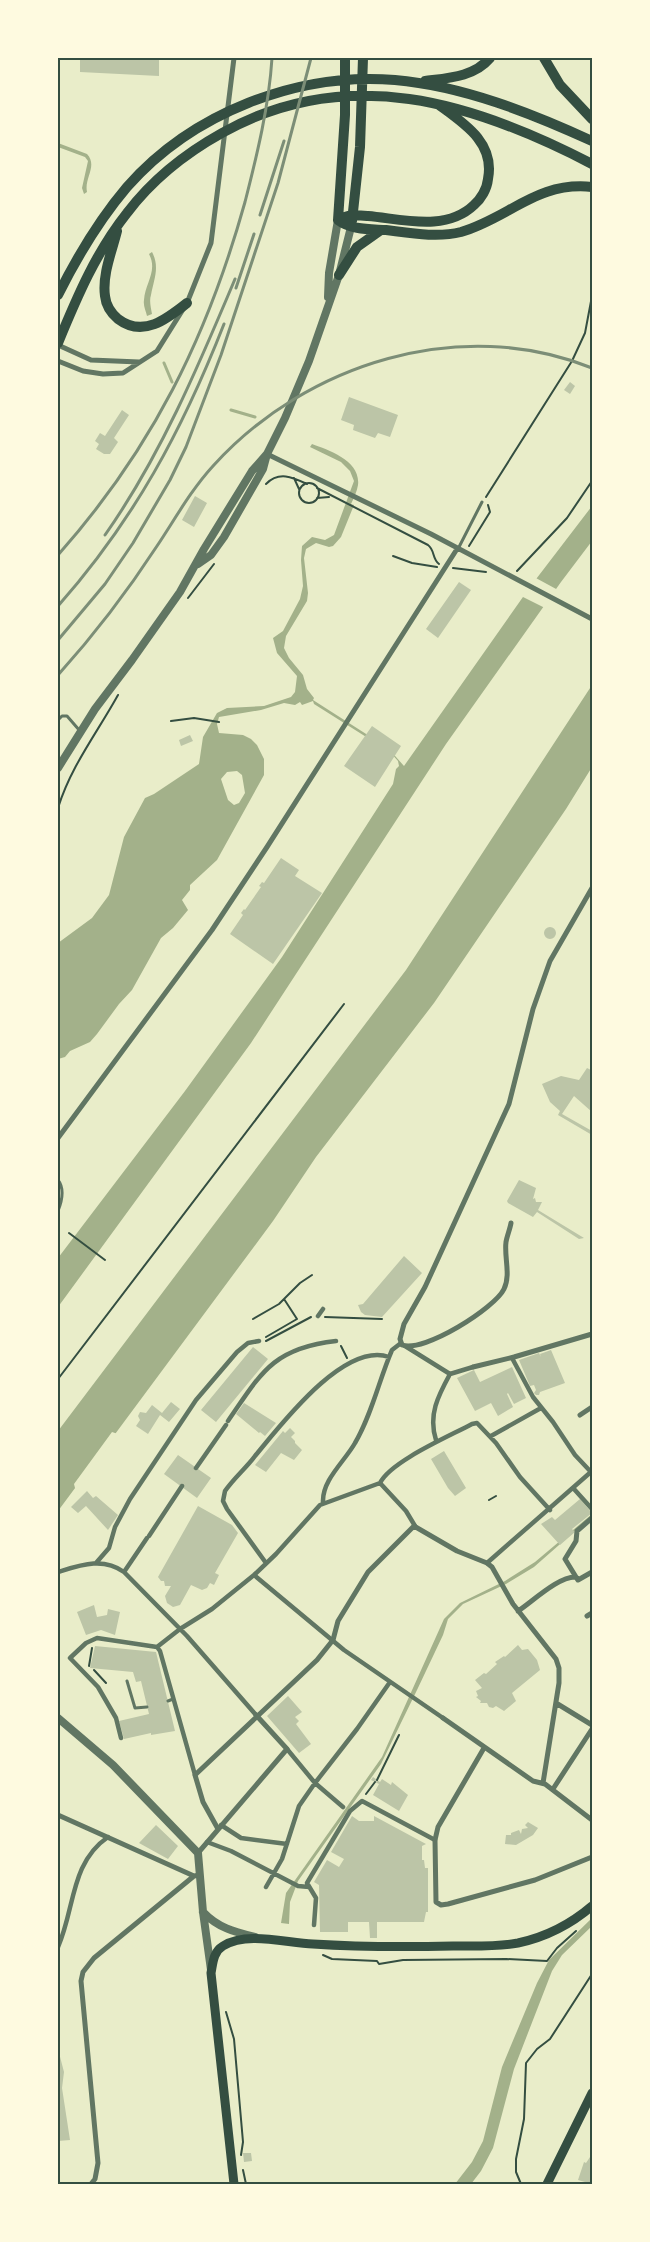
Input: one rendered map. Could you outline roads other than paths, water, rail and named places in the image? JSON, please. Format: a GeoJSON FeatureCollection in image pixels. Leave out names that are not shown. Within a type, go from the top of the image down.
{"type":"FeatureCollection","features":[{"type":"Feature","properties":{"kind":"main road"},"geometry":{"type":"LineString","coordinates":[[338,220],[345,115],[345,58]]}},
{"type":"Feature","properties":{"kind":"main road"},"geometry":{"type":"LineString","coordinates":[[351,227],[360,147],[363,58]]}},
{"type":"Feature","properties":{"kind":"main road"},"geometry":{"type":"LineString","coordinates":[[414,82],[466,74],[479,68],[490,58]]}},
{"type":"Feature","properties":{"kind":"main road"},"geometry":{"type":"LineString","coordinates":[[544,58],[560,85],[592,120]]}},
{"type":"Feature","properties":{"kind":"main road"},"geometry":{"type":"LineString","coordinates":[[58,295],[103,217],[138,176],[170,148],[215,119],[257,99],[305,85],[342,80],[381,79],[414,82],[459,92],[510,108],[592,141]]}},
{"type":"Feature","properties":{"kind":"main road"},"geometry":{"type":"LineString","coordinates":[[58,344],[88,273],[119,223],[138,199],[162,175],[213,138],[242,122],[293,104],[341,95],[380,95],[435,102],[504,123],[591,163]]}},
{"type":"Feature","properties":{"kind":"main road"},"geometry":{"type":"LineString","coordinates":[[338,220],[353,215],[418,222],[444,221],[461,215],[478,201],[489,177],[489,164],[484,146],[477,135],[463,122],[435,102]]}},
{"type":"Feature","properties":{"kind":"main road"},"geometry":{"type":"LineString","coordinates":[[338,220],[351,227],[381,230],[429,234],[459,232],[482,224],[539,194],[569,187],[590,186]]}},
{"type":"Feature","properties":{"kind":"main road"},"geometry":{"type":"LineString","coordinates":[[119,223],[105,281],[107,306],[113,315],[123,323],[145,328],[166,319],[187,303]]}},
{"type":"Feature","properties":{"kind":"main road"},"geometry":{"type":"LineString","coordinates":[[339,275],[357,247],[381,230]]}},
{"type":"Feature","properties":{"kind":"main road"},"geometry":{"type":"LineString","coordinates":[[58,281],[73,266]]}},
{"type":"Feature","properties":{"kind":"main road"},"geometry":{"type":"LineString","coordinates":[[234,2184],[211,1973],[215,1955],[222,1947],[260,1938],[312,1944],[432,1947],[500,1945],[518,1943],[549,1933],[571,1922],[592,1906]]}},
{"type":"Feature","properties":{"kind":"main road"},"geometry":{"type":"LineString","coordinates":[[547,2184],[592,2093]]}},
{"type":"Feature","properties":{"kind":"street"},"geometry":{"type":"LineString","coordinates":[[58,361],[77,370],[103,374],[123,373],[157,351],[187,303],[210,243],[234,58]]}},
{"type":"Feature","properties":{"kind":"street"},"geometry":{"type":"LineString","coordinates":[[327,306],[329,273],[338,220]]}},
{"type":"Feature","properties":{"kind":"street"},"geometry":{"type":"LineString","coordinates":[[58,768],[80,731],[162,618],[255,466],[267,454],[306,370],[339,275],[351,227]]}},
{"type":"Feature","properties":{"kind":"street"},"geometry":{"type":"LineString","coordinates":[[58,344],[91,360],[140,362]]}},
{"type":"Feature","properties":{"kind":"street"},"geometry":{"type":"LineString","coordinates":[[267,454],[362,500],[592,619]]}},
{"type":"Feature","properties":{"kind":"street"},"geometry":{"type":"LineString","coordinates":[[58,1138],[212,930],[457,549]]}},
{"type":"Feature","properties":{"kind":"street"},"geometry":{"type":"LineString","coordinates":[[403,1345],[404,1324],[425,1287],[509,1104],[533,1009],[550,961],[592,888]]}},
{"type":"Feature","properties":{"kind":"street"},"geometry":{"type":"LineString","coordinates":[[323,1502],[326,1486],[347,1457],[361,1431],[393,1348],[428,1342],[456,1328],[477,1314],[504,1290],[506,1281],[506,1242],[511,1224]]}},
{"type":"Feature","properties":{"kind":"street"},"geometry":{"type":"LineString","coordinates":[[318,1316],[323,1309]]}},
{"type":"Feature","properties":{"kind":"street"},"geometry":{"type":"LineString","coordinates":[[436,1440],[432,1422],[440,1393],[450,1374],[592,1334]]}},
{"type":"Feature","properties":{"kind":"street"},"geometry":{"type":"LineString","coordinates":[[96,1563],[109,1548],[115,1527],[130,1499],[196,1400],[237,1352],[248,1343],[259,1341]]}},
{"type":"Feature","properties":{"kind":"street"},"geometry":{"type":"LineString","coordinates":[[196,1468],[259,1375],[269,1365],[303,1348],[336,1341]]}},
{"type":"Feature","properties":{"kind":"street"},"geometry":{"type":"LineString","coordinates":[[403,1345],[450,1374]]}},
{"type":"Feature","properties":{"kind":"street"},"geometry":{"type":"LineString","coordinates":[[266,1564],[224,1503],[225,1491],[316,1388],[342,1368],[371,1355],[389,1357]]}},
{"type":"Feature","properties":{"kind":"street"},"geometry":{"type":"LineString","coordinates":[[487,1563],[592,1472],[575,1455],[556,1426],[541,1408],[512,1358]]}},
{"type":"Feature","properties":{"kind":"street"},"geometry":{"type":"LineString","coordinates":[[580,1415],[592,1407]]}},
{"type":"Feature","properties":{"kind":"street"},"geometry":{"type":"LineString","coordinates":[[491,1436],[541,1408]]}},
{"type":"Feature","properties":{"kind":"street"},"geometry":{"type":"LineString","coordinates":[[556,1426],[561,1423]]}},
{"type":"Feature","properties":{"kind":"street"},"geometry":{"type":"LineString","coordinates":[[157,1647],[180,1629],[212,1609],[254,1575],[323,1502],[380,1483],[389,1470],[430,1447],[436,1440],[445,1438],[472,1424],[481,1425],[491,1436],[520,1477],[550,1510]]}},
{"type":"Feature","properties":{"kind":"street"},"geometry":{"type":"LineString","coordinates":[[380,1483],[406,1511],[415,1526],[457,1551],[487,1563],[502,1583],[518,1611],[558,1663],[559,1683],[543,1783]]}},
{"type":"Feature","properties":{"kind":"street"},"geometry":{"type":"LineString","coordinates":[[124,1572],[182,1486]]}},
{"type":"Feature","properties":{"kind":"street"},"geometry":{"type":"LineString","coordinates":[[574,1489],[592,1509]]}},
{"type":"Feature","properties":{"kind":"street"},"geometry":{"type":"LineString","coordinates":[[576,1577],[565,1559],[576,1542],[577,1532],[592,1518]]}},
{"type":"Feature","properties":{"kind":"street"},"geometry":{"type":"LineString","coordinates":[[195,1775],[256,1715],[312,1665],[333,1640],[338,1621],[368,1572],[409,1528],[415,1526]]}},
{"type":"Feature","properties":{"kind":"street"},"geometry":{"type":"LineString","coordinates":[[58,1572],[80,1565],[96,1563],[112,1565],[124,1572],[180,1629],[314,1782],[343,1807]]}},
{"type":"Feature","properties":{"kind":"street"},"geometry":{"type":"LineString","coordinates":[[518,1611],[560,1581],[568,1577],[576,1577],[578,1580],[592,1572]]}},
{"type":"Feature","properties":{"kind":"street"},"geometry":{"type":"LineString","coordinates":[[254,1575],[333,1640],[390,1682],[533,1781],[543,1783],[553,1789],[592,1820]]}},
{"type":"Feature","properties":{"kind":"street"},"geometry":{"type":"LineString","coordinates":[[121,1738],[115,1716],[98,1687],[70,1658],[93,1638],[102,1637],[157,1647],[160,1651],[203,1802],[220,1827],[241,1838],[287,1844]]}},
{"type":"Feature","properties":{"kind":"street"},"geometry":{"type":"LineString","coordinates":[[85,1674],[88,1668]]}},
{"type":"Feature","properties":{"kind":"street"},"geometry":{"type":"LineString","coordinates":[[266,1887],[287,1844],[299,1806],[314,1782],[357,1729],[390,1682]]}},
{"type":"Feature","properties":{"kind":"street"},"geometry":{"type":"LineString","coordinates":[[556,1703],[592,1725]]}},
{"type":"Feature","properties":{"kind":"street"},"geometry":{"type":"LineString","coordinates":[[58,1718],[113,1765],[198,1852]]}},
{"type":"Feature","properties":{"kind":"street"},"geometry":{"type":"LineString","coordinates":[[553,1789],[592,1729]]}},
{"type":"Feature","properties":{"kind":"street"},"geometry":{"type":"LineString","coordinates":[[484,1748],[473,1770],[439,1823],[434,1840],[436,1902],[441,1905],[448,1904],[535,1880],[592,1857]]}},
{"type":"Feature","properties":{"kind":"street"},"geometry":{"type":"LineString","coordinates":[[211,1973],[197,1876],[198,1852],[286,1749]]}},
{"type":"Feature","properties":{"kind":"street"},"geometry":{"type":"LineString","coordinates":[[314,1925],[316,1898],[309,1887],[310,1879],[350,1812],[362,1801],[434,1840]]}},
{"type":"Feature","properties":{"kind":"street"},"geometry":{"type":"LineString","coordinates":[[58,1815],[197,1876]]}},
{"type":"Feature","properties":{"kind":"street"},"geometry":{"type":"LineString","coordinates":[[58,1947],[81,1868],[94,1848],[108,1837]]}},
{"type":"Feature","properties":{"kind":"street"},"geometry":{"type":"LineString","coordinates":[[207,1842],[231,1851],[298,1886],[309,1887]]}},
{"type":"Feature","properties":{"kind":"street"},"geometry":{"type":"LineString","coordinates":[[91,2184],[98,2163],[81,1981],[83,1972],[94,1958],[197,1876]]}},
{"type":"Feature","properties":{"kind":"street"},"geometry":{"type":"LineString","coordinates":[[203,1912],[212,1922],[223,1928],[260,1938]]}},
{"type":"Feature","properties":{"kind":"lane"},"geometry":{"type":"LineString","coordinates":[[457,549],[482,502]]}},
{"type":"Feature","properties":{"kind":"lane"},"geometry":{"type":"LineString","coordinates":[[58,720],[62,716],[67,716],[80,731]]}},
{"type":"Feature","properties":{"kind":"lane"},"geometry":{"type":"LineString","coordinates":[[58,1180],[62,1187],[62,1196],[58,1210]]}},
{"type":"Feature","properties":{"kind":"lane"},"geometry":{"type":"LineString","coordinates":[[127,1681],[135,1708],[148,1707]]}},
{"type":"Feature","properties":{"kind":"lane"},"geometry":{"type":"LineString","coordinates":[[168,1701],[174,1700]]}},
{"type":"Feature","properties":{"kind":"waterway"},"geometry":{"type":"LineString","coordinates":[[164,363],[172,382]]}},
{"type":"Feature","properties":{"kind":"waterway"},"geometry":{"type":"LineString","coordinates":[[231,410],[255,417]]}},
{"type":"Feature","properties":{"kind":"railway"},"geometry":{"type":"LineString","coordinates":[[58,555],[122,474],[148,433],[194,346],[213,300],[245,202],[265,112],[272,58]]}},
{"type":"Feature","properties":{"kind":"railway"},"geometry":{"type":"LineString","coordinates":[[58,640],[105,584],[133,543],[170,480],[186,447],[221,355],[278,183],[311,58]]}},
{"type":"Feature","properties":{"kind":"railway"},"geometry":{"type":"LineString","coordinates":[[260,215],[284,141]]}},
{"type":"Feature","properties":{"kind":"railway"},"geometry":{"type":"LineString","coordinates":[[236,288],[254,234]]}},
{"type":"Feature","properties":{"kind":"railway"},"geometry":{"type":"LineString","coordinates":[[105,535],[161,443],[207,345],[235,279]]}},
{"type":"Feature","properties":{"kind":"railway"},"geometry":{"type":"LineString","coordinates":[[58,606],[110,541],[154,473],[191,401],[224,324]]}},
{"type":"Feature","properties":{"kind":"railway"},"geometry":{"type":"LineString","coordinates":[[58,675],[110,613],[205,475],[251,430],[293,400],[339,376],[388,358],[439,349],[491,346],[542,353],[592,368]]}}]}
